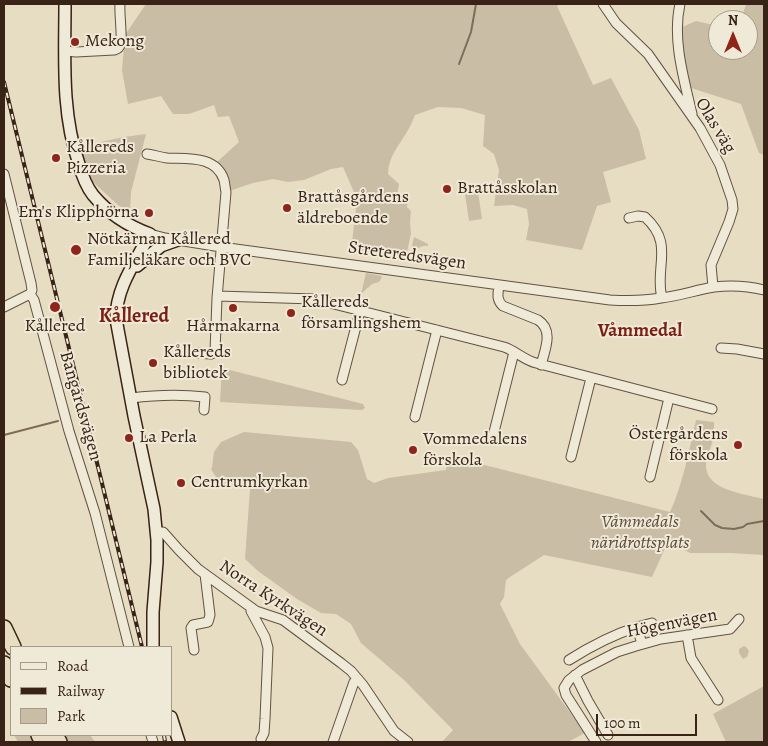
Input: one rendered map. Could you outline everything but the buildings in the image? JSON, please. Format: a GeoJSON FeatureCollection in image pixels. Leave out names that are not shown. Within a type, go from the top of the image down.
{"type":"FeatureCollection","features":[{"type":"Feature","properties":{"kind":"highway"},"geometry":{"type":"LineString","coordinates":[[4,628],[12,646]]}},
{"type":"Feature","properties":{"kind":"highway"},"geometry":{"type":"LineString","coordinates":[[4,664],[10,677]]}},
{"type":"Feature","properties":{"kind":"street"},"geometry":{"type":"LineString","coordinates":[[65,4],[67,113],[73,148],[86,183],[93,194],[111,212],[125,222],[150,234],[122,288],[116,319],[154,509],[157,562],[153,612],[153,646]]}},
{"type":"Feature","properties":{"kind":"street"},"geometry":{"type":"LineString","coordinates":[[65,51],[114,50],[119,48],[122,40],[120,4]]}},
{"type":"Feature","properties":{"kind":"street","name":"Olas väg"},"geometry":{"type":"LineString","coordinates":[[603,4],[616,23],[648,54],[693,118],[720,165],[732,200],[733,209],[711,265],[713,287]]}},
{"type":"Feature","properties":{"kind":"street"},"geometry":{"type":"LineString","coordinates":[[680,4],[677,24],[678,41],[693,118]]}},
{"type":"Feature","properties":{"kind":"street"},"geometry":{"type":"LineString","coordinates":[[148,154],[160,157],[203,160],[219,171],[224,180],[226,192],[215,352],[211,354],[196,353]]}},
{"type":"Feature","properties":{"kind":"street","name":"Bangårdsvägen"},"geometry":{"type":"LineString","coordinates":[[4,174],[29,275],[32,290],[30,294],[34,300],[69,431],[95,513],[129,646]]}},
{"type":"Feature","properties":{"kind":"street"},"geometry":{"type":"LineString","coordinates":[[629,218],[645,217],[659,236],[662,251],[660,288],[662,298]]}},
{"type":"Feature","properties":{"kind":"street","name":"Streteredsvägen"},"geometry":{"type":"LineString","coordinates":[[150,234],[221,247],[610,300],[636,301],[662,298],[713,287],[746,287],[764,290]]}},
{"type":"Feature","properties":{"kind":"street"},"geometry":{"type":"LineString","coordinates":[[130,272],[161,246],[178,240]]}},
{"type":"Feature","properties":{"kind":"street"},"geometry":{"type":"LineString","coordinates":[[499,285],[499,303],[538,320],[546,328],[547,341],[541,365]]}},
{"type":"Feature","properties":{"kind":"street"},"geometry":{"type":"LineString","coordinates":[[4,307],[30,294]]}},
{"type":"Feature","properties":{"kind":"street"},"geometry":{"type":"LineString","coordinates":[[218,296],[314,299],[504,347],[523,358],[541,365],[712,409]]}},
{"type":"Feature","properties":{"kind":"street"},"geometry":{"type":"LineString","coordinates":[[342,380],[360,311]]}},
{"type":"Feature","properties":{"kind":"street"},"geometry":{"type":"LineString","coordinates":[[415,418],[437,330]]}},
{"type":"Feature","properties":{"kind":"street"},"geometry":{"type":"LineString","coordinates":[[721,348],[764,354]]}},
{"type":"Feature","properties":{"kind":"street"},"geometry":{"type":"LineString","coordinates":[[493,436],[514,352]]}},
{"type":"Feature","properties":{"kind":"street"},"geometry":{"type":"LineString","coordinates":[[571,456],[591,378]]}},
{"type":"Feature","properties":{"kind":"street"},"geometry":{"type":"LineString","coordinates":[[131,398],[188,395],[204,397],[204,410]]}},
{"type":"Feature","properties":{"kind":"street"},"geometry":{"type":"LineString","coordinates":[[650,477],[669,398]]}},
{"type":"Feature","properties":{"kind":"street","name":"Norra Kyrkvägen"},"geometry":{"type":"LineString","coordinates":[[156,532],[163,532],[191,563],[252,608],[283,620],[341,663],[358,679],[394,731],[408,742]]}},
{"type":"Feature","properties":{"kind":"street"},"geometry":{"type":"LineString","coordinates":[[194,650],[191,628],[193,625],[208,622],[210,615],[205,574]]}},
{"type":"Feature","properties":{"kind":"street"},"geometry":{"type":"LineString","coordinates":[[251,742],[263,740],[268,648],[265,637],[251,611],[252,608]]}},
{"type":"Feature","properties":{"kind":"street","name":"Högenvägen"},"geometry":{"type":"LineString","coordinates":[[575,675],[616,652],[661,639],[730,629],[739,619]]}},
{"type":"Feature","properties":{"kind":"street"},"geometry":{"type":"LineString","coordinates":[[569,660],[594,644],[624,631],[652,623]]}},
{"type":"Feature","properties":{"kind":"street"},"geometry":{"type":"LineString","coordinates":[[637,627],[642,644]]}},
{"type":"Feature","properties":{"kind":"street"},"geometry":{"type":"LineString","coordinates":[[687,636],[691,658],[718,700]]}},
{"type":"Feature","properties":{"kind":"street"},"geometry":{"type":"LineString","coordinates":[[596,742],[566,695],[564,688],[575,675],[608,734]]}},
{"type":"Feature","properties":{"kind":"street"},"geometry":{"type":"LineString","coordinates":[[333,742],[354,682],[358,679]]}},
{"type":"Feature","properties":{"kind":"street"},"geometry":{"type":"LineString","coordinates":[[172,720],[179,742]]}},
{"type":"Feature","properties":{"kind":"green space"},"geometry":{"type":"Polygon","coordinates":[[[146,4],[560,4],[557,6],[593,85],[611,78],[639,130],[646,159],[603,172],[611,202],[597,206],[582,250],[526,240],[529,224],[527,209],[513,205],[494,206],[499,170],[494,154],[483,146],[485,115],[461,108],[438,107],[415,115],[392,156],[389,167],[388,174],[399,184],[397,195],[408,199],[407,207],[411,211],[411,233],[406,257],[351,251],[357,199],[343,167],[331,169],[304,180],[288,182],[273,179],[229,191],[217,162],[239,142],[229,116],[218,117],[214,105],[189,114],[173,114],[161,96],[128,104],[122,70],[125,35],[146,4]]]}},
{"type":"Feature","properties":{"kind":"green space"},"geometry":{"type":"Polygon","coordinates":[[[746,4],[764,4],[764,155],[759,153],[741,104],[688,87],[680,28],[696,21],[708,24],[708,60],[758,60],[758,10],[744,10],[746,4]]]}},
{"type":"Feature","properties":{"kind":"green space"},"geometry":{"type":"Polygon","coordinates":[[[146,134],[131,192],[130,213],[118,205],[92,181],[78,147],[146,134]]]}},
{"type":"Feature","properties":{"kind":"green space"},"geometry":{"type":"Polygon","coordinates":[[[478,192],[482,219],[469,221],[465,194],[478,192]]]}},
{"type":"Feature","properties":{"kind":"green space"},"geometry":{"type":"Polygon","coordinates":[[[414,237],[428,244],[428,246],[421,247],[410,254],[414,237]]]}},
{"type":"Feature","properties":{"kind":"green space"},"geometry":{"type":"Polygon","coordinates":[[[366,273],[382,276],[379,282],[372,284],[361,294],[366,273]]]}},
{"type":"Feature","properties":{"kind":"green space"},"geometry":{"type":"Polygon","coordinates":[[[222,368],[363,404],[365,408],[362,410],[220,402],[222,368]]]}},
{"type":"Feature","properties":{"kind":"green space","name":"Våmmedals näridrottsplats"},"geometry":{"type":"Polygon","coordinates":[[[696,420],[714,422],[714,432],[706,464],[707,473],[712,480],[718,485],[737,493],[764,499],[764,555],[690,553],[677,546],[667,544],[652,577],[544,555],[506,580],[504,597],[500,604],[520,644],[585,733],[568,742],[442,742],[453,730],[404,680],[361,643],[351,624],[336,614],[321,613],[297,599],[258,571],[245,559],[250,489],[221,485],[211,469],[214,452],[221,442],[244,432],[351,442],[358,450],[367,479],[374,483],[388,478],[446,470],[449,456],[670,512],[682,478],[696,420]]]}},
{"type":"Feature","properties":{"kind":"green space"},"geometry":{"type":"Polygon","coordinates":[[[744,646],[749,651],[747,657],[743,659],[739,649],[744,646]]]}},
{"type":"Feature","properties":{"kind":"green space"},"geometry":{"type":"Polygon","coordinates":[[[764,686],[764,742],[726,742],[713,714],[764,686]]]}},
{"type":"Feature","properties":{"kind":"green space"},"geometry":{"type":"Polygon","coordinates":[[[15,736],[31,736],[34,742],[18,742],[15,736]]]}},
{"type":"Feature","properties":{"kind":"green space"},"geometry":{"type":"Polygon","coordinates":[[[66,736],[91,736],[95,742],[69,742],[66,736]]]}},
{"type":"Feature","properties":{"kind":"waterway"},"geometry":{"type":"LineString","coordinates":[[459,64],[471,32],[476,4]]}},
{"type":"Feature","properties":{"kind":"waterway"},"geometry":{"type":"LineString","coordinates":[[4,435],[58,421]]}},
{"type":"Feature","properties":{"kind":"waterway"},"geometry":{"type":"LineString","coordinates":[[701,511],[715,525],[722,528],[734,529],[764,521]]}},
{"type":"Feature","properties":{"kind":"railway"},"geometry":{"type":"LineString","coordinates":[[4,82],[142,646]]}},
{"type":"Feature","properties":{"kind":"railway"},"geometry":{"type":"LineString","coordinates":[[164,736],[165,742]]}},
{"type":"Feature","properties":{"kind":"place","name":"Mekong"},"geometry":{"type":"Point","coordinates":[75,42]}},
{"type":"Feature","properties":{"kind":"place","name":"Kållereds Pizzeria"},"geometry":{"type":"Point","coordinates":[56,158]}},
{"type":"Feature","properties":{"kind":"place","name":"Brattåsskolan"},"geometry":{"type":"Point","coordinates":[447,189]}},
{"type":"Feature","properties":{"kind":"place","name":"Brattåsgårdens äldreboende"},"geometry":{"type":"Point","coordinates":[287,208]}},
{"type":"Feature","properties":{"kind":"place","name":"Em's Klipphörna"},"geometry":{"type":"Point","coordinates":[149,213]}},
{"type":"Feature","properties":{"kind":"place","name":"Nötkärnan Kållered Familjeläkare och BVC"},"geometry":{"type":"Point","coordinates":[76,250]}},
{"type":"Feature","properties":{"kind":"place","name":"Kållered"},"geometry":{"type":"Point","coordinates":[55,307]}},
{"type":"Feature","properties":{"kind":"place","name":"Hårmakarna"},"geometry":{"type":"Point","coordinates":[233,308]}},
{"type":"Feature","properties":{"kind":"place","name":"Kållereds församlingshem"},"geometry":{"type":"Point","coordinates":[291,313]}},
{"type":"Feature","properties":{"kind":"place","name":"Kållereds bibliotek"},"geometry":{"type":"Point","coordinates":[153,363]}},
{"type":"Feature","properties":{"kind":"place","name":"La Perla"},"geometry":{"type":"Point","coordinates":[129,438]}},
{"type":"Feature","properties":{"kind":"place","name":"Östergårdens förskola"},"geometry":{"type":"Point","coordinates":[738,445]}},
{"type":"Feature","properties":{"kind":"place","name":"Vommedalens förskola"},"geometry":{"type":"Point","coordinates":[413,450]}},
{"type":"Feature","properties":{"kind":"place","name":"Centrumkyrkan"},"geometry":{"type":"Point","coordinates":[181,483]}},
{"type":"Feature","properties":{"kind":"district","name":"Kållered"},"geometry":{"type":"Point","coordinates":[134,317]}},
{"type":"Feature","properties":{"kind":"district","name":"Våmmedal"},"geometry":{"type":"Point","coordinates":[640,331]}}]}
